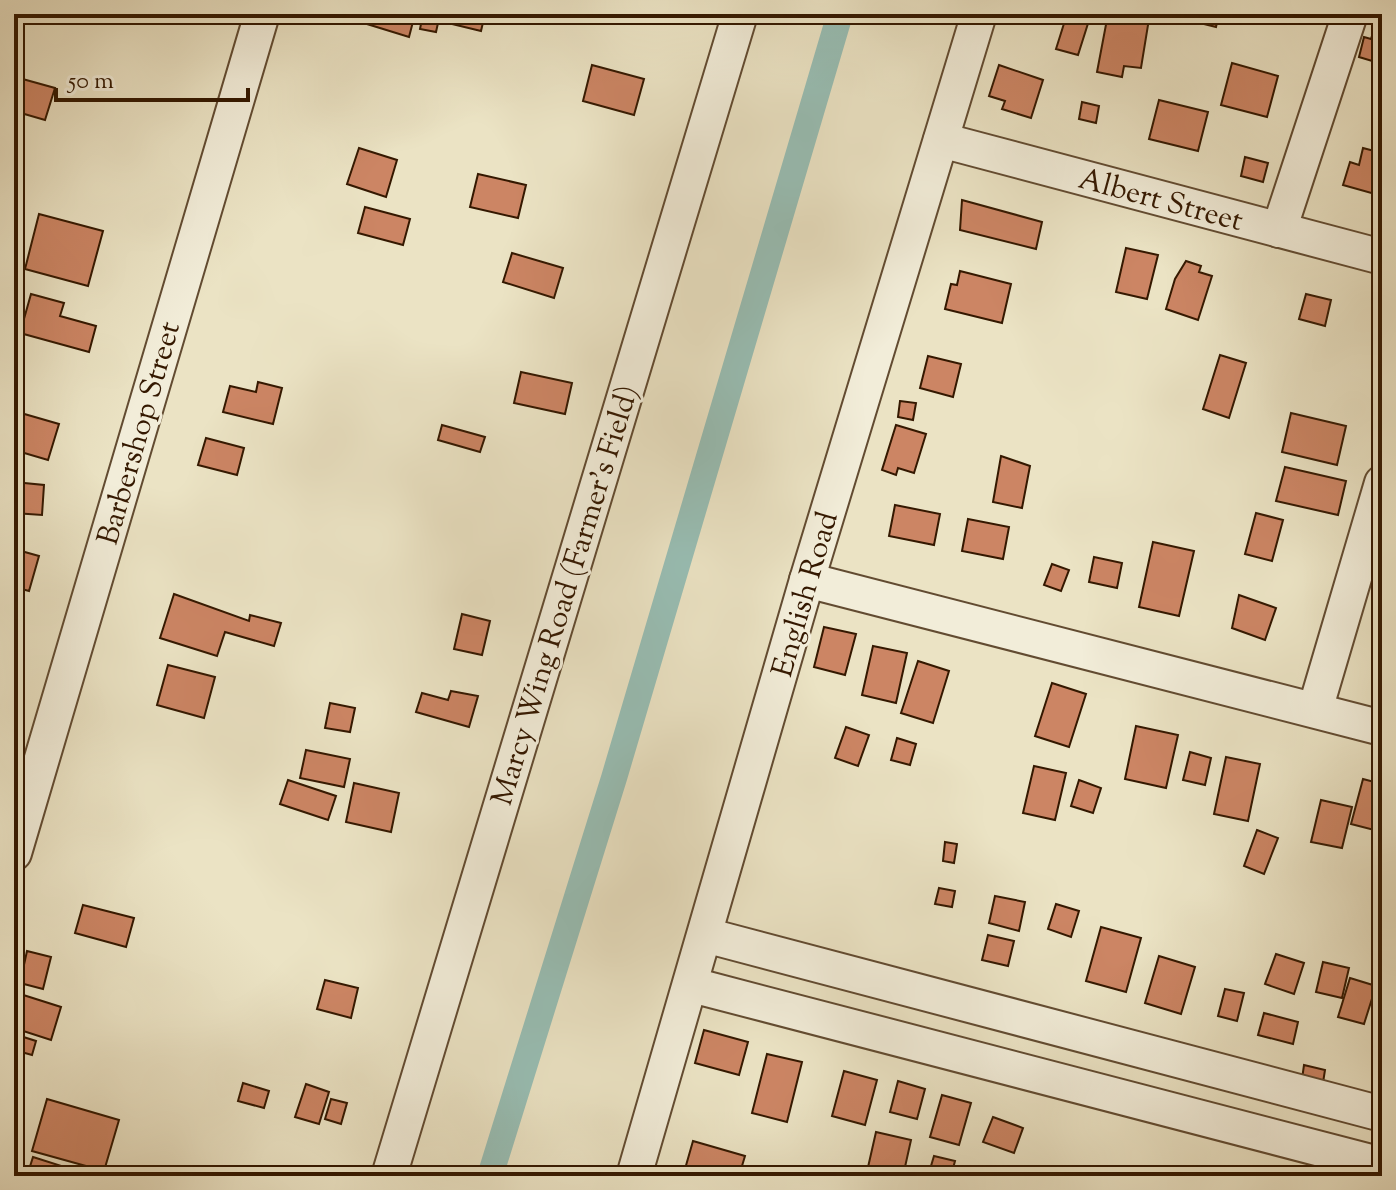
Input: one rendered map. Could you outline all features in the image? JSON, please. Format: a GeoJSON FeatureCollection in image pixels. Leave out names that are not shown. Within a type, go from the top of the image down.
{"type":"FeatureCollection","features":[{"type":"Feature","properties":{"kind":"street","name":"Barbershop Street"},"geometry":{"type":"LineString","coordinates":[[14,853],[262,14]]}},
{"type":"Feature","properties":{"kind":"street","name":"Marcy Wing Road (Farmer's Field)"},"geometry":{"type":"LineString","coordinates":[[389,1176],[740,14]]}},
{"type":"Feature","properties":{"kind":"street","name":"English Road"},"geometry":{"type":"LineString","coordinates":[[634,1176],[692,985],[807,580],[979,14]]}},
{"type":"Feature","properties":{"kind":"street"},"geometry":{"type":"LineString","coordinates":[[1279,230],[1350,14]]}},
{"type":"Feature","properties":{"kind":"street","name":"Albert Street"},"geometry":{"type":"LineString","coordinates":[[941,140],[1382,257]]}},
{"type":"Feature","properties":{"kind":"street"},"geometry":{"type":"LineString","coordinates":[[1315,710],[1382,483]]}},
{"type":"Feature","properties":{"kind":"street"},"geometry":{"type":"LineString","coordinates":[[807,580],[1382,728]]}},
{"type":"Feature","properties":{"kind":"street"},"geometry":{"type":"LineString","coordinates":[[705,935],[1382,1114]]}},
{"type":"Feature","properties":{"kind":"street"},"geometry":{"type":"LineString","coordinates":[[692,985],[1382,1165]]}},
{"type":"Feature","properties":{"kind":"building"},"geometry":{"type":"Polygon","coordinates":[[[370,14],[415,14],[409,37],[367,24],[370,14]]]}},
{"type":"Feature","properties":{"kind":"building"},"geometry":{"type":"Polygon","coordinates":[[[423,14],[440,14],[436,32],[420,29],[423,14]]]}},
{"type":"Feature","properties":{"kind":"building"},"geometry":{"type":"Polygon","coordinates":[[[454,14],[485,14],[481,31],[452,24],[454,14]]]}},
{"type":"Feature","properties":{"kind":"building"},"geometry":{"type":"Polygon","coordinates":[[[1067,14],[1091,14],[1078,55],[1056,49],[1067,14]]]}},
{"type":"Feature","properties":{"kind":"building"},"geometry":{"type":"Polygon","coordinates":[[[1108,14],[1134,14],[1149,19],[1141,68],[1124,66],[1122,77],[1097,72],[1108,14]]]}},
{"type":"Feature","properties":{"kind":"building"},"geometry":{"type":"Polygon","coordinates":[[[1194,14],[1219,14],[1216,27],[1192,21],[1194,14]]]}},
{"type":"Feature","properties":{"kind":"building"},"geometry":{"type":"Polygon","coordinates":[[[1377,20],[1382,21],[1382,64],[1359,57],[1364,37],[1371,39],[1377,20]]]}},
{"type":"Feature","properties":{"kind":"building"},"geometry":{"type":"Polygon","coordinates":[[[1232,63],[1278,76],[1267,117],[1221,105],[1232,63]]]}},
{"type":"Feature","properties":{"kind":"building"},"geometry":{"type":"Polygon","coordinates":[[[592,65],[644,79],[634,115],[583,101],[592,65]]]}},
{"type":"Feature","properties":{"kind":"building"},"geometry":{"type":"Polygon","coordinates":[[[999,65],[1043,80],[1031,118],[1002,109],[1005,101],[989,96],[999,65]]]}},
{"type":"Feature","properties":{"kind":"building"},"geometry":{"type":"Polygon","coordinates":[[[19,78],[55,88],[45,120],[14,111],[19,78]]]}},
{"type":"Feature","properties":{"kind":"building"},"geometry":{"type":"Polygon","coordinates":[[[1159,100],[1208,112],[1198,151],[1149,139],[1159,100]]]}},
{"type":"Feature","properties":{"kind":"building"},"geometry":{"type":"Polygon","coordinates":[[[1082,102],[1099,106],[1096,123],[1079,119],[1082,102]]]}},
{"type":"Feature","properties":{"kind":"building"},"geometry":{"type":"Polygon","coordinates":[[[359,148],[397,160],[386,197],[347,184],[359,148]]]}},
{"type":"Feature","properties":{"kind":"building"},"geometry":{"type":"Polygon","coordinates":[[[1363,148],[1382,153],[1382,196],[1343,185],[1350,162],[1359,165],[1363,148]]]}},
{"type":"Feature","properties":{"kind":"building"},"geometry":{"type":"Polygon","coordinates":[[[1245,157],[1268,163],[1263,182],[1241,176],[1245,157]]]}},
{"type":"Feature","properties":{"kind":"building"},"geometry":{"type":"Polygon","coordinates":[[[478,174],[526,185],[518,218],[470,207],[478,174]]]}},
{"type":"Feature","properties":{"kind":"building"},"geometry":{"type":"Polygon","coordinates":[[[962,200],[1042,222],[1036,249],[960,230],[962,200]]]}},
{"type":"Feature","properties":{"kind":"building"},"geometry":{"type":"Polygon","coordinates":[[[365,207],[410,219],[403,245],[358,233],[365,207]]]}},
{"type":"Feature","properties":{"kind":"building"},"geometry":{"type":"Polygon","coordinates":[[[39,214],[103,231],[88,286],[25,269],[39,214]]]}},
{"type":"Feature","properties":{"kind":"building"},"geometry":{"type":"Polygon","coordinates":[[[1126,248],[1158,255],[1147,299],[1116,292],[1126,248]]]}},
{"type":"Feature","properties":{"kind":"building"},"geometry":{"type":"Polygon","coordinates":[[[512,253],[563,268],[554,298],[503,282],[512,253]]]}},
{"type":"Feature","properties":{"kind":"building"},"geometry":{"type":"Polygon","coordinates":[[[1186,261],[1201,266],[1199,272],[1212,276],[1198,320],[1166,309],[1175,279],[1186,261]]]}},
{"type":"Feature","properties":{"kind":"building"},"geometry":{"type":"Polygon","coordinates":[[[960,271],[1011,284],[1002,323],[945,309],[951,284],[957,285],[960,271]]]}},
{"type":"Feature","properties":{"kind":"building"},"geometry":{"type":"Polygon","coordinates":[[[31,294],[64,303],[60,316],[96,326],[89,352],[20,333],[31,294]]]}},
{"type":"Feature","properties":{"kind":"building"},"geometry":{"type":"Polygon","coordinates":[[[1306,294],[1331,300],[1325,326],[1299,319],[1306,294]]]}},
{"type":"Feature","properties":{"kind":"building"},"geometry":{"type":"Polygon","coordinates":[[[1220,355],[1246,363],[1229,418],[1203,409],[1220,355]]]}},
{"type":"Feature","properties":{"kind":"building"},"geometry":{"type":"Polygon","coordinates":[[[928,356],[961,364],[953,397],[920,388],[928,356]]]}},
{"type":"Feature","properties":{"kind":"building"},"geometry":{"type":"Polygon","coordinates":[[[521,372],[572,383],[565,414],[514,403],[521,372]]]}},
{"type":"Feature","properties":{"kind":"building"},"geometry":{"type":"Polygon","coordinates":[[[258,382],[282,388],[273,424],[223,412],[230,386],[256,392],[258,382]]]}},
{"type":"Feature","properties":{"kind":"building"},"geometry":{"type":"Polygon","coordinates":[[[900,401],[916,403],[913,420],[898,417],[900,401]]]}},
{"type":"Feature","properties":{"kind":"building"},"geometry":{"type":"Polygon","coordinates":[[[14,411],[59,424],[48,460],[14,450],[14,411]]]}},
{"type":"Feature","properties":{"kind":"building"},"geometry":{"type":"Polygon","coordinates":[[[1291,413],[1346,426],[1337,465],[1282,452],[1291,413]]]}},
{"type":"Feature","properties":{"kind":"building"},"geometry":{"type":"Polygon","coordinates":[[[442,425],[485,437],[480,452],[438,440],[442,425]]]}},
{"type":"Feature","properties":{"kind":"building"},"geometry":{"type":"Polygon","coordinates":[[[896,425],[926,434],[914,473],[898,468],[896,475],[882,470],[896,425]]]}},
{"type":"Feature","properties":{"kind":"building"},"geometry":{"type":"Polygon","coordinates":[[[206,438],[244,448],[237,475],[198,465],[206,438]]]}},
{"type":"Feature","properties":{"kind":"building"},"geometry":{"type":"Polygon","coordinates":[[[1001,456],[1030,466],[1022,508],[993,502],[1001,456]]]}},
{"type":"Feature","properties":{"kind":"building"},"geometry":{"type":"Polygon","coordinates":[[[1285,467],[1346,481],[1338,515],[1276,501],[1285,467]]]}},
{"type":"Feature","properties":{"kind":"building"},"geometry":{"type":"Polygon","coordinates":[[[14,482],[44,485],[42,515],[14,513],[14,482]]]}},
{"type":"Feature","properties":{"kind":"building"},"geometry":{"type":"Polygon","coordinates":[[[895,505],[940,514],[934,545],[889,536],[895,505]]]}},
{"type":"Feature","properties":{"kind":"building"},"geometry":{"type":"Polygon","coordinates":[[[1256,513],[1283,520],[1272,561],[1245,554],[1256,513]]]}},
{"type":"Feature","properties":{"kind":"building"},"geometry":{"type":"Polygon","coordinates":[[[968,519],[1009,527],[1003,559],[962,551],[968,519]]]}},
{"type":"Feature","properties":{"kind":"building"},"geometry":{"type":"Polygon","coordinates":[[[1153,542],[1194,551],[1179,616],[1139,607],[1153,542]]]}},
{"type":"Feature","properties":{"kind":"building"},"geometry":{"type":"Polygon","coordinates":[[[14,549],[39,556],[29,591],[14,587],[14,549]]]}},
{"type":"Feature","properties":{"kind":"building"},"geometry":{"type":"Polygon","coordinates":[[[1094,557],[1122,563],[1117,588],[1089,582],[1094,557]]]}},
{"type":"Feature","properties":{"kind":"building"},"geometry":{"type":"Polygon","coordinates":[[[1052,564],[1069,570],[1061,591],[1044,585],[1052,564]]]}},
{"type":"Feature","properties":{"kind":"building"},"geometry":{"type":"Polygon","coordinates":[[[174,594],[249,621],[250,615],[281,623],[274,646],[225,632],[217,656],[160,638],[174,594]]]}},
{"type":"Feature","properties":{"kind":"building"},"geometry":{"type":"Polygon","coordinates":[[[1239,595],[1276,608],[1265,640],[1232,628],[1239,595]]]}},
{"type":"Feature","properties":{"kind":"building"},"geometry":{"type":"Polygon","coordinates":[[[462,614],[490,621],[482,655],[454,649],[462,614]]]}},
{"type":"Feature","properties":{"kind":"building"},"geometry":{"type":"Polygon","coordinates":[[[824,627],[856,634],[845,675],[814,667],[824,627]]]}},
{"type":"Feature","properties":{"kind":"building"},"geometry":{"type":"Polygon","coordinates":[[[873,646],[907,653],[896,703],[862,695],[873,646]]]}},
{"type":"Feature","properties":{"kind":"building"},"geometry":{"type":"Polygon","coordinates":[[[918,661],[949,671],[933,723],[901,713],[918,661]]]}},
{"type":"Feature","properties":{"kind":"building"},"geometry":{"type":"Polygon","coordinates":[[[168,665],[215,677],[204,718],[157,705],[168,665]]]}},
{"type":"Feature","properties":{"kind":"building"},"geometry":{"type":"Polygon","coordinates":[[[1052,683],[1086,694],[1069,747],[1035,736],[1052,683]]]}},
{"type":"Feature","properties":{"kind":"building"},"geometry":{"type":"Polygon","coordinates":[[[451,691],[478,696],[469,727],[416,712],[422,693],[448,700],[451,691]]]}},
{"type":"Feature","properties":{"kind":"building"},"geometry":{"type":"Polygon","coordinates":[[[330,703],[355,708],[350,732],[325,728],[330,703]]]}},
{"type":"Feature","properties":{"kind":"building"},"geometry":{"type":"Polygon","coordinates":[[[1136,726],[1178,735],[1166,788],[1125,779],[1136,726]]]}},
{"type":"Feature","properties":{"kind":"building"},"geometry":{"type":"Polygon","coordinates":[[[846,727],[869,735],[858,766],[835,758],[846,727]]]}},
{"type":"Feature","properties":{"kind":"building"},"geometry":{"type":"Polygon","coordinates":[[[897,738],[916,744],[910,765],[891,760],[897,738]]]}},
{"type":"Feature","properties":{"kind":"building"},"geometry":{"type":"Polygon","coordinates":[[[306,750],[350,759],[344,787],[300,778],[306,750]]]}},
{"type":"Feature","properties":{"kind":"building"},"geometry":{"type":"Polygon","coordinates":[[[1190,752],[1211,758],[1205,785],[1183,780],[1190,752]]]}},
{"type":"Feature","properties":{"kind":"building"},"geometry":{"type":"Polygon","coordinates":[[[1226,757],[1260,764],[1248,821],[1214,814],[1226,757]]]}},
{"type":"Feature","properties":{"kind":"building"},"geometry":{"type":"Polygon","coordinates":[[[1034,766],[1066,773],[1055,820],[1023,813],[1034,766]]]}},
{"type":"Feature","properties":{"kind":"building"},"geometry":{"type":"Polygon","coordinates":[[[1363,779],[1382,784],[1382,832],[1351,824],[1363,779]]]}},
{"type":"Feature","properties":{"kind":"building"},"geometry":{"type":"Polygon","coordinates":[[[288,780],[336,796],[328,820],[280,804],[288,780]]]}},
{"type":"Feature","properties":{"kind":"building"},"geometry":{"type":"Polygon","coordinates":[[[1079,780],[1101,788],[1093,813],[1071,806],[1079,780]]]}},
{"type":"Feature","properties":{"kind":"building"},"geometry":{"type":"Polygon","coordinates":[[[354,783],[399,793],[391,832],[346,822],[354,783]]]}},
{"type":"Feature","properties":{"kind":"building"},"geometry":{"type":"Polygon","coordinates":[[[1321,800],[1352,807],[1342,848],[1311,842],[1321,800]]]}},
{"type":"Feature","properties":{"kind":"building"},"geometry":{"type":"Polygon","coordinates":[[[1257,830],[1278,838],[1264,874],[1244,866],[1257,830]]]}},
{"type":"Feature","properties":{"kind":"building"},"geometry":{"type":"Polygon","coordinates":[[[945,842],[957,844],[954,863],[943,861],[945,842]]]}},
{"type":"Feature","properties":{"kind":"building"},"geometry":{"type":"Polygon","coordinates":[[[939,888],[955,891],[952,907],[935,904],[939,888]]]}},
{"type":"Feature","properties":{"kind":"building"},"geometry":{"type":"Polygon","coordinates":[[[995,896],[1025,902],[1019,931],[989,923],[995,896]]]}},
{"type":"Feature","properties":{"kind":"building"},"geometry":{"type":"Polygon","coordinates":[[[1056,904],[1079,911],[1071,937],[1048,929],[1056,904]]]}},
{"type":"Feature","properties":{"kind":"building"},"geometry":{"type":"Polygon","coordinates":[[[83,905],[134,918],[126,947],[75,933],[83,905]]]}},
{"type":"Feature","properties":{"kind":"building"},"geometry":{"type":"Polygon","coordinates":[[[1101,927],[1141,938],[1126,992],[1086,981],[1101,927]]]}},
{"type":"Feature","properties":{"kind":"building"},"geometry":{"type":"Polygon","coordinates":[[[988,935],[1014,941],[1008,966],[982,960],[988,935]]]}},
{"type":"Feature","properties":{"kind":"building"},"geometry":{"type":"Polygon","coordinates":[[[27,951],[51,957],[43,989],[20,983],[27,951]]]}},
{"type":"Feature","properties":{"kind":"building"},"geometry":{"type":"Polygon","coordinates":[[[1276,954],[1304,963],[1294,994],[1265,984],[1276,954]]]}},
{"type":"Feature","properties":{"kind":"building"},"geometry":{"type":"Polygon","coordinates":[[[1159,956],[1195,967],[1181,1014],[1145,1003],[1159,956]]]}},
{"type":"Feature","properties":{"kind":"building"},"geometry":{"type":"Polygon","coordinates":[[[1323,962],[1349,968],[1342,998],[1316,992],[1323,962]]]}},
{"type":"Feature","properties":{"kind":"building"},"geometry":{"type":"Polygon","coordinates":[[[1350,978],[1376,986],[1364,1024],[1338,1017],[1350,978]]]}},
{"type":"Feature","properties":{"kind":"building"},"geometry":{"type":"Polygon","coordinates":[[[325,980],[358,988],[351,1018],[317,1009],[325,980]]]}},
{"type":"Feature","properties":{"kind":"building"},"geometry":{"type":"Polygon","coordinates":[[[1225,989],[1244,993],[1237,1021],[1218,1016],[1225,989]]]}},
{"type":"Feature","properties":{"kind":"building"},"geometry":{"type":"Polygon","coordinates":[[[17,993],[61,1007],[51,1040],[14,1028],[17,993]]]}},
{"type":"Feature","properties":{"kind":"building"},"geometry":{"type":"Polygon","coordinates":[[[1264,1013],[1298,1022],[1293,1044],[1258,1035],[1264,1013]]]}},
{"type":"Feature","properties":{"kind":"building"},"geometry":{"type":"Polygon","coordinates":[[[704,1030],[748,1042],[739,1075],[695,1063],[704,1030]]]}},
{"type":"Feature","properties":{"kind":"building"},"geometry":{"type":"Polygon","coordinates":[[[14,1034],[36,1041],[32,1055],[14,1050],[14,1034]]]}},
{"type":"Feature","properties":{"kind":"building"},"geometry":{"type":"Polygon","coordinates":[[[1382,1048],[1382,1080],[1375,1078],[1382,1048]]]}},
{"type":"Feature","properties":{"kind":"building"},"geometry":{"type":"Polygon","coordinates":[[[767,1054],[802,1062],[787,1122],[752,1113],[767,1054]]]}},
{"type":"Feature","properties":{"kind":"building"},"geometry":{"type":"Polygon","coordinates":[[[1304,1065],[1325,1070],[1322,1089],[1301,1086],[1304,1065]]]}},
{"type":"Feature","properties":{"kind":"building"},"geometry":{"type":"Polygon","coordinates":[[[844,1071],[877,1080],[865,1125],[832,1116],[844,1071]]]}},
{"type":"Feature","properties":{"kind":"building"},"geometry":{"type":"Polygon","coordinates":[[[898,1081],[925,1089],[917,1119],[890,1112],[898,1081]]]}},
{"type":"Feature","properties":{"kind":"building"},"geometry":{"type":"Polygon","coordinates":[[[243,1083],[269,1091],[264,1108],[238,1101],[243,1083]]]}},
{"type":"Feature","properties":{"kind":"building"},"geometry":{"type":"Polygon","coordinates":[[[306,1084],[329,1092],[319,1124],[295,1117],[306,1084]]]}},
{"type":"Feature","properties":{"kind":"building"},"geometry":{"type":"Polygon","coordinates":[[[942,1095],[971,1103],[959,1145],[930,1137],[942,1095]]]}},
{"type":"Feature","properties":{"kind":"building"},"geometry":{"type":"Polygon","coordinates":[[[47,1099],[119,1120],[104,1171],[32,1151],[47,1099]]]}},
{"type":"Feature","properties":{"kind":"building"},"geometry":{"type":"Polygon","coordinates":[[[331,1099],[347,1103],[341,1124],[325,1119],[331,1099]]]}},
{"type":"Feature","properties":{"kind":"building"},"geometry":{"type":"Polygon","coordinates":[[[993,1117],[1023,1128],[1014,1153],[983,1142],[993,1117]]]}},
{"type":"Feature","properties":{"kind":"building"},"geometry":{"type":"Polygon","coordinates":[[[876,1132],[911,1140],[903,1176],[866,1176],[876,1132]]]}},
{"type":"Feature","properties":{"kind":"building"},"geometry":{"type":"Polygon","coordinates":[[[693,1141],[745,1156],[739,1176],[683,1176],[693,1141]]]}},
{"type":"Feature","properties":{"kind":"building"},"geometry":{"type":"Polygon","coordinates":[[[934,1156],[955,1161],[951,1176],[928,1176],[934,1156]]]}},
{"type":"Feature","properties":{"kind":"building"},"geometry":{"type":"Polygon","coordinates":[[[33,1157],[71,1169],[68,1176],[27,1176],[33,1157]]]}},
{"type":"Feature","properties":{"kind":"building"},"geometry":{"type":"Polygon","coordinates":[[[1303,1167],[1325,1175],[1301,1176],[1303,1167]]]}},
{"type":"Feature","properties":{"kind":"waterway"},"geometry":{"type":"LineString","coordinates":[[490,1176],[614,778],[840,14]]}}]}
